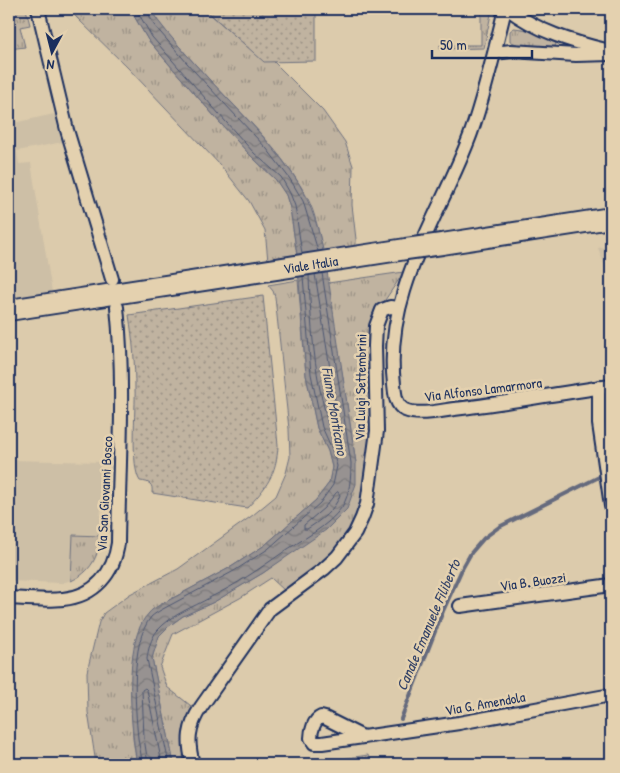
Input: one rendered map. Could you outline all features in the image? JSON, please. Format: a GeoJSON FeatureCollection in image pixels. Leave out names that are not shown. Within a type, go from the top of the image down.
{"type":"FeatureCollection","features":[{"type":"Feature","properties":{"kind":"main road","name":"Viale Italia"},"geometry":{"type":"LineString","coordinates":[[9,310],[611,218]]}},
{"type":"Feature","properties":{"kind":"street"},"geometry":{"type":"LineString","coordinates":[[38,9],[67,130],[112,279]]}},
{"type":"Feature","properties":{"kind":"street"},"geometry":{"type":"LineString","coordinates":[[399,308],[409,276],[470,134],[507,9],[523,20],[556,35],[611,53]]}},
{"type":"Feature","properties":{"kind":"street"},"geometry":{"type":"LineString","coordinates":[[495,52],[576,56],[611,53]]}},
{"type":"Feature","properties":{"kind":"street","name":"Via Luigi Settembrini"},"geometry":{"type":"LineString","coordinates":[[193,764],[189,741],[190,728],[202,706],[270,609],[324,569],[337,557],[355,533],[362,518],[367,504],[377,431],[376,326],[382,310],[390,307],[399,308]]}},
{"type":"Feature","properties":{"kind":"street","name":"Via San Giovanni Bosco"},"geometry":{"type":"LineString","coordinates":[[9,598],[62,600],[81,595],[108,574],[115,560],[118,543],[122,410],[117,308]]}},
{"type":"Feature","properties":{"kind":"street","name":"Via Alfonso Lamarmora"},"geometry":{"type":"LineString","coordinates":[[399,308],[393,354],[394,379],[396,400],[401,408],[406,410],[412,412],[431,412],[470,408],[605,387]]}},
{"type":"Feature","properties":{"kind":"street"},"geometry":{"type":"LineString","coordinates":[[605,387],[599,424],[611,506]]}},
{"type":"Feature","properties":{"kind":"street","name":"Via B. Buozzi"},"geometry":{"type":"LineString","coordinates":[[460,606],[611,585]]}},
{"type":"Feature","properties":{"kind":"street","name":"Via G. Amendola"},"geometry":{"type":"LineString","coordinates":[[363,737],[459,723],[611,695]]}},
{"type":"Feature","properties":{"kind":"shaded area"},"geometry":{"type":"Polygon","coordinates":[[[63,112],[63,142],[17,151],[19,164],[31,163],[52,292],[9,298],[9,124],[63,112]]]}},
{"type":"Feature","properties":{"kind":"shaded area"},"geometry":{"type":"Polygon","coordinates":[[[611,246],[611,283],[598,248],[611,246]]]}},
{"type":"Feature","properties":{"kind":"shaded area"},"geometry":{"type":"Polygon","coordinates":[[[9,460],[103,462],[99,551],[87,571],[78,578],[62,583],[9,581],[9,460]]]}},
{"type":"Feature","properties":{"kind":"green space"},"geometry":{"type":"Polygon","coordinates":[[[9,9],[26,9],[30,25],[20,27],[25,47],[9,49],[9,9]]]}},
{"type":"Feature","properties":{"kind":"green space"},"geometry":{"type":"Polygon","coordinates":[[[72,9],[130,9],[148,40],[222,125],[276,180],[286,195],[290,208],[297,255],[268,261],[265,230],[249,201],[221,166],[128,68],[76,17],[72,9]]]}},
{"type":"Feature","properties":{"kind":"green space"},"geometry":{"type":"Polygon","coordinates":[[[150,9],[204,9],[264,61],[273,61],[323,111],[345,142],[353,166],[352,205],[357,248],[323,252],[313,210],[295,177],[251,122],[162,27],[150,9]]]}},
{"type":"Feature","properties":{"kind":"green space"},"geometry":{"type":"Polygon","coordinates":[[[205,9],[316,9],[316,61],[264,62],[205,9]]]}},
{"type":"Feature","properties":{"kind":"green space"},"geometry":{"type":"Polygon","coordinates":[[[481,9],[492,9],[484,48],[440,49],[440,45],[481,45],[481,9]]]}},
{"type":"Feature","properties":{"kind":"green space"},"geometry":{"type":"Polygon","coordinates":[[[514,28],[541,34],[551,39],[556,45],[552,48],[518,45],[510,41],[510,31],[514,28]]]}},
{"type":"Feature","properties":{"kind":"green space"},"geometry":{"type":"Polygon","coordinates":[[[404,272],[381,306],[366,501],[339,551],[286,592],[271,578],[240,598],[173,634],[160,667],[167,687],[195,709],[190,764],[174,764],[152,658],[159,636],[183,616],[214,602],[263,573],[284,558],[356,463],[328,283],[404,272]]]}},
{"type":"Feature","properties":{"kind":"green space"},"geometry":{"type":"Polygon","coordinates":[[[298,280],[306,375],[317,428],[328,451],[332,467],[329,483],[316,500],[265,545],[231,567],[158,606],[133,655],[131,691],[133,739],[137,764],[96,764],[88,712],[87,672],[99,622],[104,613],[130,594],[178,569],[253,515],[276,496],[286,473],[290,457],[289,429],[275,297],[268,285],[298,280]]]}},
{"type":"Feature","properties":{"kind":"green space"},"geometry":{"type":"Polygon","coordinates":[[[263,296],[278,445],[273,472],[269,480],[260,494],[247,508],[152,493],[150,484],[140,481],[135,464],[135,370],[129,315],[263,296]]]}},
{"type":"Feature","properties":{"kind":"green space"},"geometry":{"type":"Polygon","coordinates":[[[73,535],[101,536],[98,551],[92,563],[84,573],[71,581],[73,535]]]}},
{"type":"Feature","properties":{"kind":"green space"},"geometry":{"type":"Polygon","coordinates":[[[368,755],[370,764],[308,764],[368,755]]]}},
{"type":"Feature","properties":{"kind":"water","name":"Fiume Monticano"},"geometry":{"type":"Polygon","coordinates":[[[130,9],[150,9],[185,53],[282,159],[304,192],[318,228],[326,266],[356,463],[356,484],[347,509],[326,530],[263,573],[214,602],[183,616],[159,636],[152,658],[174,764],[137,764],[131,708],[131,686],[135,643],[140,626],[154,608],[231,567],[265,545],[316,500],[329,483],[332,467],[328,451],[317,428],[306,375],[297,255],[290,208],[286,195],[276,180],[222,125],[148,40],[130,9]]]}},
{"type":"Feature","properties":{"kind":"waterway","name":"Canale Emanuele Filiberto"},"geometry":{"type":"LineString","coordinates":[[401,719],[443,611],[471,553],[484,538],[499,527],[603,475]]}}]}
